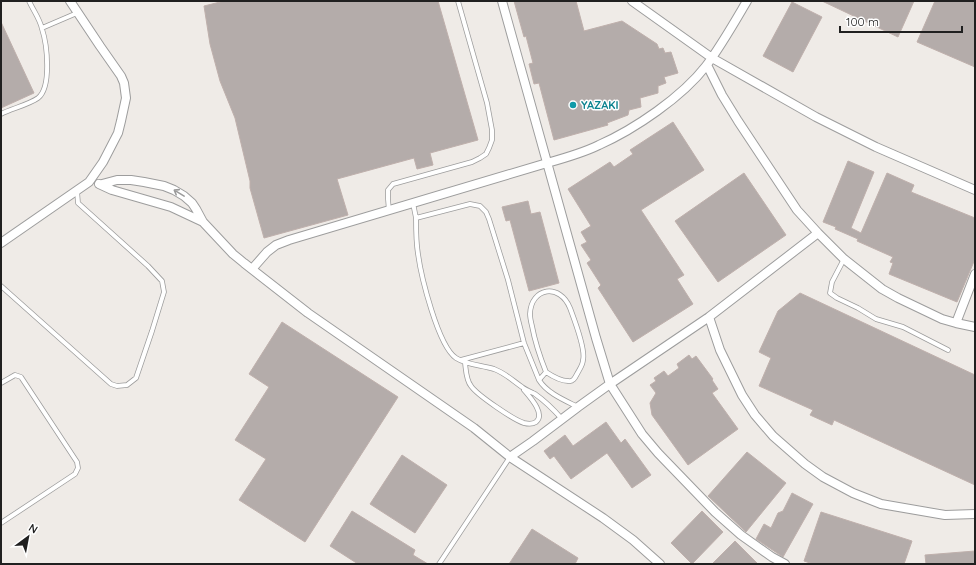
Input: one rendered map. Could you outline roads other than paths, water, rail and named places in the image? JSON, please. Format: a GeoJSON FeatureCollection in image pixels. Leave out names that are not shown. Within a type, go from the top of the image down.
{"type":"FeatureCollection","features":[{"type":"Feature","properties":{"kind":"street"},"geometry":{"type":"LineString","coordinates":[[1,243],[89,182],[103,162],[118,133],[126,98],[124,83],[121,76],[70,1]]}},
{"type":"Feature","properties":{"kind":"street"},"geometry":{"type":"LineString","coordinates":[[502,1],[610,384],[642,434],[681,478],[715,512],[741,535],[784,564]]}},
{"type":"Feature","properties":{"kind":"street"},"geometry":{"type":"LineString","coordinates":[[632,1],[712,58],[830,124],[876,147],[975,190]]}},
{"type":"Feature","properties":{"kind":"street"},"geometry":{"type":"LineString","coordinates":[[252,269],[267,252],[276,245],[289,240],[548,163],[598,146],[619,136],[661,109],[690,84],[712,58],[747,1]]}},
{"type":"Feature","properties":{"kind":"street"},"geometry":{"type":"LineString","coordinates":[[707,65],[722,95],[738,121],[797,210],[844,259],[882,289],[898,298],[942,319],[975,327]]}},
{"type":"Feature","properties":{"kind":"street"},"geometry":{"type":"LineString","coordinates":[[102,184],[117,180],[131,180],[174,190],[184,196],[192,203],[203,222],[233,254],[308,313],[474,428],[510,457],[603,518],[633,540],[660,564]]}},
{"type":"Feature","properties":{"kind":"street"},"geometry":{"type":"LineString","coordinates":[[89,182],[102,184],[112,190],[171,207],[203,222]]}},
{"type":"Feature","properties":{"kind":"street"},"geometry":{"type":"LineString","coordinates":[[510,457],[610,384],[709,317],[818,233]]}},
{"type":"Feature","properties":{"kind":"street"},"geometry":{"type":"LineString","coordinates":[[956,323],[975,274]]}},
{"type":"Feature","properties":{"kind":"street"},"geometry":{"type":"LineString","coordinates":[[709,317],[720,350],[742,395],[755,415],[773,436],[823,478],[852,493],[881,504],[945,515],[975,514]]}},
{"type":"Feature","properties":{"kind":"lane"},"geometry":{"type":"LineString","coordinates":[[1,114],[38,98],[43,92],[47,79],[48,62],[42,28],[29,1]]}},
{"type":"Feature","properties":{"kind":"lane"},"geometry":{"type":"LineString","coordinates":[[389,211],[388,190],[393,184],[441,171],[480,158],[489,148],[492,140],[492,130],[487,103],[458,1]]}},
{"type":"Feature","properties":{"kind":"lane"},"geometry":{"type":"LineString","coordinates":[[42,28],[78,13]]}},
{"type":"Feature","properties":{"kind":"lane"},"geometry":{"type":"LineString","coordinates":[[1,286],[111,384],[117,386],[127,385],[136,378],[164,292],[162,281],[148,266],[78,203],[77,190]]}},
{"type":"Feature","properties":{"kind":"lane"},"geometry":{"type":"LineString","coordinates":[[413,203],[416,218],[418,253],[434,315],[446,347],[455,357],[463,362],[493,369],[509,376],[523,388],[538,410],[538,418],[536,422],[530,424],[514,419],[476,392],[468,381],[463,362]]}},
{"type":"Feature","properties":{"kind":"lane"},"geometry":{"type":"LineString","coordinates":[[416,218],[465,204],[480,206],[486,212],[506,273],[524,343],[539,380],[548,390],[578,407]]}},
{"type":"Feature","properties":{"kind":"lane"},"geometry":{"type":"LineString","coordinates":[[844,259],[832,282],[830,293],[876,319],[903,327],[948,350]]}},
{"type":"Feature","properties":{"kind":"lane"},"geometry":{"type":"LineString","coordinates":[[550,291],[557,292],[569,305],[578,330],[584,356],[583,362],[572,381],[569,382],[563,380],[546,372],[541,361],[530,314],[531,307],[536,298],[540,294],[550,291]]}},
{"type":"Feature","properties":{"kind":"lane"},"geometry":{"type":"LineString","coordinates":[[463,362],[524,343]]}},
{"type":"Feature","properties":{"kind":"lane"},"geometry":{"type":"LineString","coordinates":[[539,380],[546,372]]}},
{"type":"Feature","properties":{"kind":"lane"},"geometry":{"type":"LineString","coordinates":[[1,383],[15,375],[21,377],[77,462],[78,468],[76,474],[1,523]]}},
{"type":"Feature","properties":{"kind":"lane"},"geometry":{"type":"LineString","coordinates":[[523,388],[534,393],[562,419]]}},
{"type":"Feature","properties":{"kind":"lane"},"geometry":{"type":"LineString","coordinates":[[439,564],[510,457]]}},
{"type":"Feature","properties":{"kind":"place","name":"YAZAKI"},"geometry":{"type":"Point","coordinates":[573,105]}}]}
